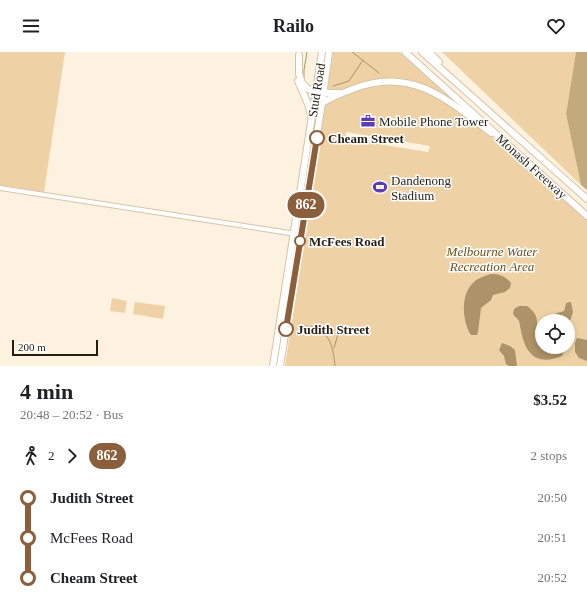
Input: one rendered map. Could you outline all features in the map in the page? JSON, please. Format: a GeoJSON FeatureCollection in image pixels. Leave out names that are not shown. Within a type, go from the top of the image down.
{"type":"FeatureCollection","features":[{"type":"Feature","properties":{"kind":"highway","name":"Stud Road"},"geometry":{"type":"LineString","coordinates":[[273,366],[322,52]]}},
{"type":"Feature","properties":{"kind":"highway","name":"Stud Road"},"geometry":{"type":"LineString","coordinates":[[280,366],[324,92],[329,52]]}},
{"type":"Feature","properties":{"kind":"highway","name":"Monash Freeway"},"geometry":{"type":"LineString","coordinates":[[405,52],[587,216]]}},
{"type":"Feature","properties":{"kind":"highway","name":"Monash Freeway"},"geometry":{"type":"LineString","coordinates":[[422,52],[587,199]]}},
{"type":"Feature","properties":{"kind":"highway"},"geometry":{"type":"LineString","coordinates":[[430,52],[460,86]]}},
{"type":"Feature","properties":{"kind":"highway"},"geometry":{"type":"LineString","coordinates":[[299,54],[299,74],[302,84],[308,89],[336,93],[346,91]]}},
{"type":"Feature","properties":{"kind":"highway"},"geometry":{"type":"LineString","coordinates":[[299,54],[296,72],[308,104],[311,121]]}},
{"type":"Feature","properties":{"kind":"highway"},"geometry":{"type":"LineString","coordinates":[[322,103],[346,91],[372,82],[400,81],[431,90],[444,98],[529,163]]}},
{"type":"Feature","properties":{"kind":"street"},"geometry":{"type":"LineString","coordinates":[[0,188],[301,234]]}},
{"type":"Feature","properties":{"kind":"green space"},"geometry":{"type":"Polygon","coordinates":[[[0,52],[65,52],[44,192],[0,185],[0,52]]]}},
{"type":"Feature","properties":{"kind":"green space","name":"Melbourne Water Recreation Area"},"geometry":{"type":"Polygon","coordinates":[[[333,52],[399,52],[454,100],[455,110],[511,151],[587,219],[587,366],[285,366],[333,52]],[[346,132],[347,139],[428,152],[430,146],[346,132]]]}},
{"type":"Feature","properties":{"kind":"green space"},"geometry":{"type":"Polygon","coordinates":[[[442,52],[576,52],[566,114],[581,185],[442,52]]]}},
{"type":"Feature","properties":{"kind":"green space"},"geometry":{"type":"Polygon","coordinates":[[[112,298],[127,301],[125,313],[110,311],[112,298]]]}},
{"type":"Feature","properties":{"kind":"green space"},"geometry":{"type":"Polygon","coordinates":[[[135,302],[165,306],[163,319],[133,314],[135,302]]]}},
{"type":"Feature","properties":{"kind":"shaded area"},"geometry":{"type":"Polygon","coordinates":[[[576,52],[587,52],[587,190],[581,185],[566,114],[576,52]]]}},
{"type":"Feature","properties":{"kind":"shaded area"},"geometry":{"type":"Polygon","coordinates":[[[491,274],[500,275],[507,279],[511,283],[510,288],[505,292],[493,295],[491,300],[481,308],[477,335],[471,335],[464,315],[466,293],[469,287],[476,281],[491,274]]]}},
{"type":"Feature","properties":{"kind":"shaded area"},"geometry":{"type":"Polygon","coordinates":[[[571,302],[572,314],[555,314],[564,311],[566,304],[571,302]]]}},
{"type":"Feature","properties":{"kind":"shaded area"},"geometry":{"type":"Polygon","coordinates":[[[519,306],[527,306],[535,315],[535,354],[563,354],[562,356],[546,360],[539,359],[534,356],[526,346],[523,339],[519,321],[513,314],[514,309],[519,306]]]}},
{"type":"Feature","properties":{"kind":"shaded area"},"geometry":{"type":"Polygon","coordinates":[[[577,338],[587,340],[587,361],[579,358],[575,352],[575,343],[577,338]]]}},
{"type":"Feature","properties":{"kind":"shaded area"},"geometry":{"type":"Polygon","coordinates":[[[502,343],[515,350],[517,366],[509,366],[506,364],[504,356],[499,350],[502,343]]]}},
{"type":"Feature","properties":{"kind":"waterway"},"geometry":{"type":"LineString","coordinates":[[304,78],[307,52]]}},
{"type":"Feature","properties":{"kind":"waterway"},"geometry":{"type":"LineString","coordinates":[[352,52],[379,73]]}},
{"type":"Feature","properties":{"kind":"waterway"},"geometry":{"type":"LineString","coordinates":[[333,86],[349,81],[363,60]]}},
{"type":"Feature","properties":{"kind":"waterway"},"geometry":{"type":"LineString","coordinates":[[303,326],[319,329],[324,333],[331,344],[335,366]]}},
{"type":"Feature","properties":{"kind":"waterway"},"geometry":{"type":"LineString","coordinates":[[334,348],[339,331]]}},
{"type":"Feature","properties":{"kind":"bus line","name":"862"},"geometry":{"type":"LineString","coordinates":[[286,329],[317,138]]}},
{"type":"Feature","properties":{"kind":"place","name":"Mobile Phone Tower"},"geometry":{"type":"Point","coordinates":[368,121]}},
{"type":"Feature","properties":{"kind":"place","name":"Cheam Street"},"geometry":{"type":"Point","coordinates":[317,138]}},
{"type":"Feature","properties":{"kind":"place","name":"Dandenong Stadium"},"geometry":{"type":"Point","coordinates":[380,187]}},
{"type":"Feature","properties":{"kind":"place","name":"McFees Road"},"geometry":{"type":"Point","coordinates":[300,241]}},
{"type":"Feature","properties":{"kind":"place","name":"Judith Street"},"geometry":{"type":"Point","coordinates":[286,329]}}]}
